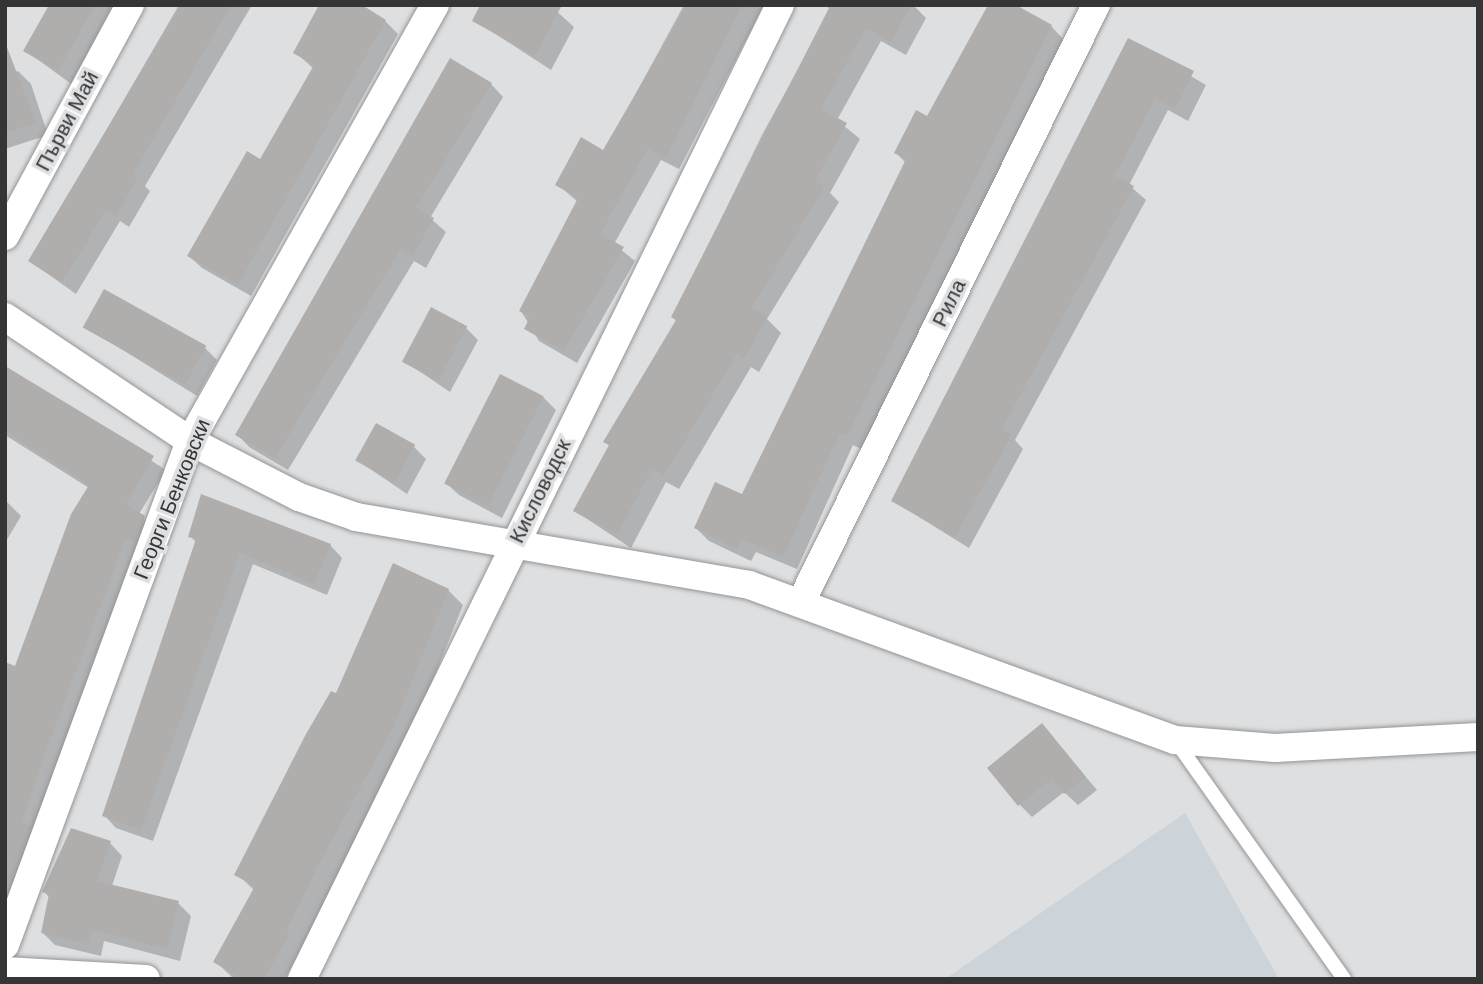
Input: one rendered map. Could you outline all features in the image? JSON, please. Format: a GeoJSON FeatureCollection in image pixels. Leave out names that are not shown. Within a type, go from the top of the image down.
{"type":"FeatureCollection","features":[{"type":"Feature","properties":{"kind":"street","name":"Първи Май"},"geometry":{"type":"LineString","coordinates":[[5,236],[130,5]]}},
{"type":"Feature","properties":{"kind":"street","name":"Георги Бенковски"},"geometry":{"type":"LineString","coordinates":[[5,945],[190,441],[435,5]]}},
{"type":"Feature","properties":{"kind":"street","name":"Кисловодск"},"geometry":{"type":"LineString","coordinates":[[302,979],[514,542],[780,5]]}},
{"type":"Feature","properties":{"kind":"street","name":"Рила"},"geometry":{"type":"LineString","coordinates":[[802,600],[1096,5]]}},
{"type":"Feature","properties":{"kind":"street"},"geometry":{"type":"LineString","coordinates":[[5,317],[190,441],[299,497],[356,517],[514,542],[802,600],[1175,740],[1275,748],[1478,737]]}},
{"type":"Feature","properties":{"kind":"street"},"geometry":{"type":"LineString","coordinates":[[5,971],[135,977]]}},
{"type":"Feature","properties":{"kind":"lane"},"geometry":{"type":"LineString","coordinates":[[1175,740],[1344,979]]}},
{"type":"Feature","properties":{"kind":"shaded area"},"geometry":{"type":"Polygon","coordinates":[[[1185,813],[1279,979],[945,979],[1185,813]]]}},
{"type":"Feature","properties":{"kind":"building"},"geometry":{"type":"Polygon","coordinates":[[[49,5],[95,5],[58,71],[23,51],[49,5]]]}},
{"type":"Feature","properties":{"kind":"building"},"geometry":{"type":"Polygon","coordinates":[[[181,5],[231,5],[133,174],[138,177],[116,216],[106,210],[62,283],[28,261],[181,5]]]}},
{"type":"Feature","properties":{"kind":"building"},"geometry":{"type":"Polygon","coordinates":[[[319,5],[362,5],[386,20],[238,285],[187,256],[247,151],[260,159],[314,65],[293,53],[319,5]]]}},
{"type":"Feature","properties":{"kind":"building"},"geometry":{"type":"Polygon","coordinates":[[[480,5],[562,5],[535,56],[472,21],[480,5]]]}},
{"type":"Feature","properties":{"kind":"building"},"geometry":{"type":"Polygon","coordinates":[[[687,5],[742,5],[666,158],[648,148],[600,234],[624,247],[564,351],[524,329],[530,317],[519,311],[578,198],[555,185],[581,137],[603,150],[687,5]]]}},
{"type":"Feature","properties":{"kind":"building"},"geometry":{"type":"Polygon","coordinates":[[[825,5],[911,5],[891,42],[866,28],[821,109],[847,123],[815,181],[825,186],[752,308],[767,317],[744,359],[737,354],[664,476],[652,469],[617,535],[573,511],[609,445],[603,442],[676,320],[671,317],[829,8],[825,5]]]}},
{"type":"Feature","properties":{"kind":"building"},"geometry":{"type":"Polygon","coordinates":[[[988,5],[1016,5],[1052,25],[847,436],[840,433],[783,557],[742,539],[737,549],[694,528],[715,482],[742,494],[906,159],[894,153],[916,110],[927,116],[988,5]]]}},
{"type":"Feature","properties":{"kind":"building"},"geometry":{"type":"Polygon","coordinates":[[[1128,38],[1194,71],[1175,109],[1155,99],[1115,176],[1134,186],[1002,429],[1012,435],[955,537],[891,501],[1128,38]]]}},
{"type":"Feature","properties":{"kind":"building"},"geometry":{"type":"Polygon","coordinates":[[[5,42],[36,123],[5,133],[5,42]]]}},
{"type":"Feature","properties":{"kind":"building"},"geometry":{"type":"Polygon","coordinates":[[[450,58],[492,83],[416,208],[434,218],[413,256],[401,249],[275,458],[235,435],[450,58]]]}},
{"type":"Feature","properties":{"kind":"building"},"geometry":{"type":"Polygon","coordinates":[[[104,289],[206,346],[185,384],[83,327],[104,289]]]}},
{"type":"Feature","properties":{"kind":"building"},"geometry":{"type":"Polygon","coordinates":[[[431,307],[467,326],[438,381],[402,362],[431,307]]]}},
{"type":"Feature","properties":{"kind":"building"},"geometry":{"type":"Polygon","coordinates":[[[5,366],[154,456],[126,504],[145,516],[135,542],[126,538],[43,759],[22,823],[31,826],[11,881],[5,879],[5,662],[15,666],[71,514],[89,485],[5,431],[5,366]]]}},
{"type":"Feature","properties":{"kind":"building"},"geometry":{"type":"Polygon","coordinates":[[[500,374],[544,396],[488,506],[444,484],[500,374]]]}},
{"type":"Feature","properties":{"kind":"building"},"geometry":{"type":"Polygon","coordinates":[[[376,423],[415,445],[395,482],[355,461],[376,423]]]}},
{"type":"Feature","properties":{"kind":"building"},"geometry":{"type":"Polygon","coordinates":[[[201,494],[331,544],[314,584],[240,553],[141,830],[102,816],[196,539],[188,537],[201,494]]]}},
{"type":"Feature","properties":{"kind":"building"},"geometry":{"type":"Polygon","coordinates":[[[393,563],[449,589],[394,726],[319,864],[286,931],[290,933],[264,979],[242,979],[213,962],[255,886],[234,875],[306,734],[331,691],[336,693],[393,563]]]}},
{"type":"Feature","properties":{"kind":"building"},"geometry":{"type":"Polygon","coordinates":[[[1042,723],[1086,777],[1064,794],[1052,779],[1018,806],[987,768],[1042,723]]]}},
{"type":"Feature","properties":{"kind":"building"},"geometry":{"type":"Polygon","coordinates":[[[71,828],[111,841],[97,881],[179,901],[167,949],[92,930],[88,944],[41,933],[49,894],[42,892],[71,828]]]}}]}
